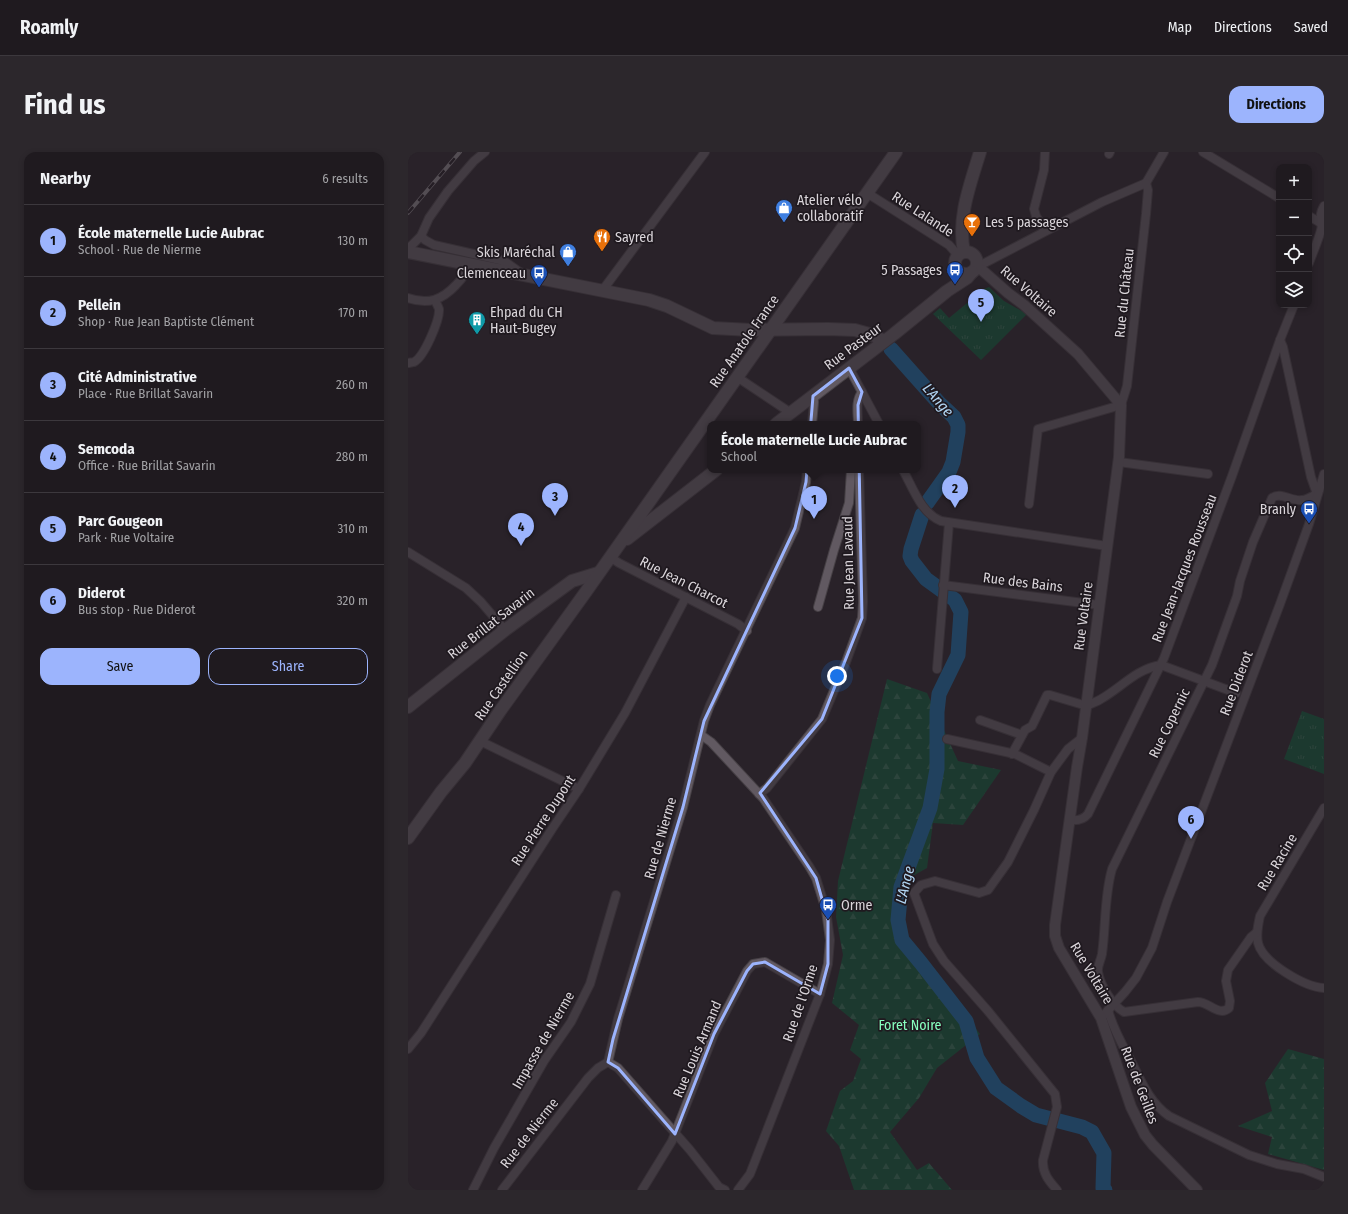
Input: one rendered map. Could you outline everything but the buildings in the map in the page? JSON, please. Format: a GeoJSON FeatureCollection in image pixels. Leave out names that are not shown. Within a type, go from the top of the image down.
{"type":"FeatureCollection","features":[{"type":"Feature","properties":{"kind":"main road","name":"Rue Anatole France"},"geometry":{"type":"LineString","coordinates":[[613,552],[896,152]]}},
{"type":"Feature","properties":{"kind":"main road"},"geometry":{"type":"LineString","coordinates":[[958,251],[970,253],[975,256],[977,261],[975,269],[964,274],[959,271],[956,266],[963,212],[966,197],[980,152]]}},
{"type":"Feature","properties":{"kind":"main road"},"geometry":{"type":"LineString","coordinates":[[410,248],[469,264],[648,300],[667,306],[713,328],[855,330],[873,334],[884,341]]}},
{"type":"Feature","properties":{"kind":"main road"},"geometry":{"type":"LineString","coordinates":[[947,291],[958,251]]}},
{"type":"Feature","properties":{"kind":"main road","name":"Rue Pasteur"},"geometry":{"type":"LineString","coordinates":[[780,421],[947,291],[967,278],[975,269]]}},
{"type":"Feature","properties":{"kind":"main road"},"geometry":{"type":"LineString","coordinates":[[613,552],[712,473]]}},
{"type":"Feature","properties":{"kind":"main road","name":"Rue Castellion"},"geometry":{"type":"LineString","coordinates":[[408,838],[441,792],[465,763],[504,704],[613,552]]}},
{"type":"Feature","properties":{"kind":"main road","name":"Rue Brillat Savarin"},"geometry":{"type":"LineString","coordinates":[[409,706],[505,630],[572,581],[598,573]]}},
{"type":"Feature","properties":{"kind":"street"},"geometry":{"type":"LineString","coordinates":[[410,248],[420,236],[429,218],[448,191],[474,161],[485,152]]}},
{"type":"Feature","properties":{"kind":"street"},"geometry":{"type":"LineString","coordinates":[[602,291],[705,152]]}},
{"type":"Feature","properties":{"kind":"street"},"geometry":{"type":"LineString","coordinates":[[1045,152],[1044,170],[1034,209],[1036,216],[1045,231]]}},
{"type":"Feature","properties":{"kind":"street"},"geometry":{"type":"LineString","coordinates":[[975,269],[1102,202],[1146,183],[1164,152]]}},
{"type":"Feature","properties":{"kind":"street"},"geometry":{"type":"LineString","coordinates":[[1203,152],[1276,196]]}},
{"type":"Feature","properties":{"kind":"street","name":"Rue du Château"},"geometry":{"type":"LineString","coordinates":[[1121,406],[1128,378],[1146,214],[1148,190],[1146,183]]}},
{"type":"Feature","properties":{"kind":"street","name":"Rue Lalande"},"geometry":{"type":"LineString","coordinates":[[867,193],[958,251]]}},
{"type":"Feature","properties":{"kind":"street"},"geometry":{"type":"LineString","coordinates":[[1312,255],[1323,225],[1320,214],[1324,206]]}},
{"type":"Feature","properties":{"kind":"street"},"geometry":{"type":"LineString","coordinates":[[1312,218],[1323,225]]}},
{"type":"Feature","properties":{"kind":"street"},"geometry":{"type":"LineString","coordinates":[[420,236],[434,245],[500,260],[524,275]]}},
{"type":"Feature","properties":{"kind":"street"},"geometry":{"type":"LineString","coordinates":[[410,299],[422,301],[435,300],[446,295],[461,280],[467,271],[469,264]]}},
{"type":"Feature","properties":{"kind":"street","name":"Rue Voltaire"},"geometry":{"type":"LineString","coordinates":[[975,269],[982,270],[1024,305],[1078,354],[1121,406],[1119,462],[1099,605],[1087,706],[1056,919],[1055,936],[1058,948],[1108,1011]]}},
{"type":"Feature","properties":{"kind":"street"},"geometry":{"type":"LineString","coordinates":[[408,363],[415,362],[420,356],[432,334],[439,309],[435,300]]}},
{"type":"Feature","properties":{"kind":"street","name":"Rue Jean-Jacques Rousseau"},"geometry":{"type":"LineString","coordinates":[[1070,820],[1080,820],[1085,818],[1088,814],[1161,665],[1293,308]]}},
{"type":"Feature","properties":{"kind":"street"},"geometry":{"type":"LineString","coordinates":[[1280,340],[1311,477],[1320,496]]}},
{"type":"Feature","properties":{"kind":"street"},"geometry":{"type":"LineString","coordinates":[[849,368],[877,421]]}},
{"type":"Feature","properties":{"kind":"street"},"geometry":{"type":"LineString","coordinates":[[737,377],[791,413]]}},
{"type":"Feature","properties":{"kind":"street"},"geometry":{"type":"LineString","coordinates":[[858,421],[858,400],[862,392]]}},
{"type":"Feature","properties":{"kind":"street"},"geometry":{"type":"LineString","coordinates":[[812,421],[813,396]]}},
{"type":"Feature","properties":{"kind":"street"},"geometry":{"type":"LineString","coordinates":[[1029,504],[1038,429],[1121,406]]}},
{"type":"Feature","properties":{"kind":"street"},"geometry":{"type":"LineString","coordinates":[[1119,462],[1208,474]]}},
{"type":"Feature","properties":{"kind":"street","name":"Rue de Nierme"},"geometry":{"type":"LineString","coordinates":[[502,1190],[588,1078],[598,1068],[608,1062],[618,1019],[683,807],[701,734],[710,705],[795,528],[808,473]]}},
{"type":"Feature","properties":{"kind":"street"},"geometry":{"type":"LineString","coordinates":[[818,607],[849,502],[851,473]]}},
{"type":"Feature","properties":{"kind":"street","name":"Rue Jean Lavaud"},"geometry":{"type":"LineString","coordinates":[[759,794],[767,788],[822,719],[846,662],[862,618],[863,602],[859,473]]}},
{"type":"Feature","properties":{"kind":"street"},"geometry":{"type":"LineString","coordinates":[[905,473],[920,502],[927,512],[935,519],[949,523],[1107,546]]}},
{"type":"Feature","properties":{"kind":"street","name":"Rue Diderot"},"geometry":{"type":"LineString","coordinates":[[1108,1011],[1136,978],[1152,948],[1167,902],[1320,496],[1324,474]]}},
{"type":"Feature","properties":{"kind":"street","name":"Rue Copernic"},"geometry":{"type":"LineString","coordinates":[[1320,496],[1302,500],[1292,500],[1279,495],[1272,498],[1252,542],[1240,581],[1238,596],[1224,635],[1204,682],[1112,869],[1108,885],[1102,955],[1098,970],[1112,1025],[1152,1100],[1161,1111],[1248,1155],[1277,1164],[1304,1169],[1324,1177]]}},
{"type":"Feature","properties":{"kind":"street"},"geometry":{"type":"LineString","coordinates":[[937,669],[949,523]]}},
{"type":"Feature","properties":{"kind":"street"},"geometry":{"type":"LineString","coordinates":[[408,552],[466,588],[481,602],[505,630]]}},
{"type":"Feature","properties":{"kind":"street","name":"Rue Jean Charcot"},"geometry":{"type":"LineString","coordinates":[[613,552],[619,563],[738,624],[746,631]]}},
{"type":"Feature","properties":{"kind":"street","name":"Rue des Bains"},"geometry":{"type":"LineString","coordinates":[[943,585],[1099,605]]}},
{"type":"Feature","properties":{"kind":"street","name":"Rue Pierre Dupont"},"geometry":{"type":"LineString","coordinates":[[408,1049],[422,1033],[579,789],[625,713],[686,597]]}},
{"type":"Feature","properties":{"kind":"street"},"geometry":{"type":"LineString","coordinates":[[1012,754],[1022,735],[1032,726],[1047,695],[1087,706],[1102,699],[1139,672],[1152,666],[1161,665],[1236,693]]}},
{"type":"Feature","properties":{"kind":"street"},"geometry":{"type":"LineString","coordinates":[[980,720],[1022,735]]}},
{"type":"Feature","properties":{"kind":"street","name":"Rue de l'Orme"},"geometry":{"type":"LineString","coordinates":[[701,734],[711,742],[759,794],[809,866],[822,894],[828,920],[830,940],[828,964],[820,994],[750,1174],[738,1190]]}},
{"type":"Feature","properties":{"kind":"street"},"geometry":{"type":"LineString","coordinates":[[1057,1190],[1045,1175],[1043,1169],[1058,1107],[1055,1094],[988,1011],[944,961],[933,944],[914,893],[922,885],[936,882],[979,893],[988,890],[1008,862],[1051,772],[1068,749],[1082,738]]}},
{"type":"Feature","properties":{"kind":"street"},"geometry":{"type":"LineString","coordinates":[[947,739],[1012,754],[1051,772]]}},
{"type":"Feature","properties":{"kind":"street"},"geometry":{"type":"LineString","coordinates":[[480,741],[579,789]]}},
{"type":"Feature","properties":{"kind":"street","name":"Rue Racine"},"geometry":{"type":"LineString","coordinates":[[1257,932],[1260,916],[1324,808]]}},
{"type":"Feature","properties":{"kind":"street","name":"Impasse de Nierme"},"geometry":{"type":"LineString","coordinates":[[473,1190],[494,1148],[544,1061],[571,1022],[590,984],[616,895]]}},
{"type":"Feature","properties":{"kind":"street"},"geometry":{"type":"LineString","coordinates":[[1108,1011],[1120,1010],[1128,1013],[1203,1002],[1219,1011],[1226,1011],[1229,1008],[1230,1001],[1226,981],[1228,970],[1251,937],[1257,932]]}},
{"type":"Feature","properties":{"kind":"street"},"geometry":{"type":"LineString","coordinates":[[1257,932],[1258,943],[1263,954],[1276,966],[1310,986],[1324,988]]}},
{"type":"Feature","properties":{"kind":"street","name":"Rue Louis Armand"},"geometry":{"type":"LineString","coordinates":[[642,1190],[672,1141],[714,1034],[747,971],[753,964],[765,962],[820,994]]}},
{"type":"Feature","properties":{"kind":"street","name":"Rue de Geilles"},"geometry":{"type":"LineString","coordinates":[[1108,1011],[1131,1106],[1145,1135],[1197,1190]]}},
{"type":"Feature","properties":{"kind":"street"},"geometry":{"type":"LineString","coordinates":[[608,1062],[618,1068],[719,1186],[725,1190]]}},
{"type":"Feature","properties":{"kind":"highlighted area"},"geometry":{"type":"Polygon","coordinates":[[[849,368],[862,392],[858,405],[862,618],[822,719],[760,793],[816,878],[828,920],[828,964],[820,994],[765,962],[753,964],[747,971],[714,1034],[675,1134],[618,1068],[608,1062],[613,1039],[683,807],[704,721],[795,528],[806,482],[813,396],[849,368]]]}},
{"type":"Feature","properties":{"kind":"green space"},"geometry":{"type":"Polygon","coordinates":[[[989,287],[1004,301],[1027,314],[981,360],[933,314],[940,308],[949,318],[984,289],[989,287]]]}},
{"type":"Feature","properties":{"kind":"green space","name":"Foret Noire"},"geometry":{"type":"Polygon","coordinates":[[[887,679],[927,693],[958,761],[1001,770],[963,825],[933,823],[927,868],[911,877],[901,913],[909,941],[980,1034],[937,1068],[919,1098],[890,1132],[917,1170],[929,1163],[952,1190],[854,1190],[839,1146],[826,1131],[840,1091],[853,1081],[861,1059],[850,1050],[859,1025],[832,1003],[843,955],[836,917],[838,881],[887,679]]]}},
{"type":"Feature","properties":{"kind":"green space"},"geometry":{"type":"Polygon","coordinates":[[[1302,711],[1324,719],[1324,774],[1284,759],[1302,711]]]}},
{"type":"Feature","properties":{"kind":"green space"},"geometry":{"type":"Polygon","coordinates":[[[1288,1049],[1324,1059],[1324,1170],[1268,1154],[1272,1137],[1238,1126],[1272,1111],[1265,1083],[1288,1049]]]}},
{"type":"Feature","properties":{"kind":"waterway","name":"L'Ange"},"geometry":{"type":"LineString","coordinates":[[891,349],[939,403],[954,417],[958,425],[953,462],[949,472],[927,503]]}},
{"type":"Feature","properties":{"kind":"waterway","name":"L'Ange"},"geometry":{"type":"LineString","coordinates":[[922,515],[911,549],[910,556],[912,561],[926,579],[955,600],[961,612],[958,655],[939,694],[937,712],[937,769],[930,808],[901,887],[898,920],[902,940],[966,1021],[977,1058],[996,1088],[1036,1115],[1082,1127],[1092,1132],[1104,1153],[1103,1188],[1105,1190]]}},
{"type":"Feature","properties":{"kind":"railway"},"geometry":{"type":"LineString","coordinates":[[408,213],[460,152]]}},
{"type":"Feature","properties":{"kind":"place","name":"Atelier vélo collaboratif"},"geometry":{"type":"Point","coordinates":[784,223]}},
{"type":"Feature","properties":{"kind":"place","name":"Les 5 passages"},"geometry":{"type":"Point","coordinates":[972,237]}},
{"type":"Feature","properties":{"kind":"place","name":"Sayred"},"geometry":{"type":"Point","coordinates":[602,252]}},
{"type":"Feature","properties":{"kind":"place","name":"Skis Maréchal"},"geometry":{"type":"Point","coordinates":[568,267]}},
{"type":"Feature","properties":{"kind":"place","name":"5 Passages"},"geometry":{"type":"Point","coordinates":[955,285]}},
{"type":"Feature","properties":{"kind":"place","name":"Clemenceau"},"geometry":{"type":"Point","coordinates":[539,288]}},
{"type":"Feature","properties":{"kind":"place","name":"Parc Gougeon"},"geometry":{"type":"Point","coordinates":[981,322]}},
{"type":"Feature","properties":{"kind":"place","name":"Ehpad du CH Haut-Bugey"},"geometry":{"type":"Point","coordinates":[477,335]}},
{"type":"Feature","properties":{"kind":"place","name":"Pellein"},"geometry":{"type":"Point","coordinates":[955,508]}},
{"type":"Feature","properties":{"kind":"place","name":"Cité Administrative"},"geometry":{"type":"Point","coordinates":[555,516]}},
{"type":"Feature","properties":{"kind":"place","name":"École maternelle Lucie Aubrac"},"geometry":{"type":"Point","coordinates":[814,519]}},
{"type":"Feature","properties":{"kind":"place","name":"Branly"},"geometry":{"type":"Point","coordinates":[1309,524]}},
{"type":"Feature","properties":{"kind":"place","name":"Semcoda"},"geometry":{"type":"Point","coordinates":[521,546]}},
{"type":"Feature","properties":{"kind":"place","name":"Diderot"},"geometry":{"type":"Point","coordinates":[1191,839]}},
{"type":"Feature","properties":{"kind":"place","name":"Orme"},"geometry":{"type":"Point","coordinates":[828,920]}}]}
